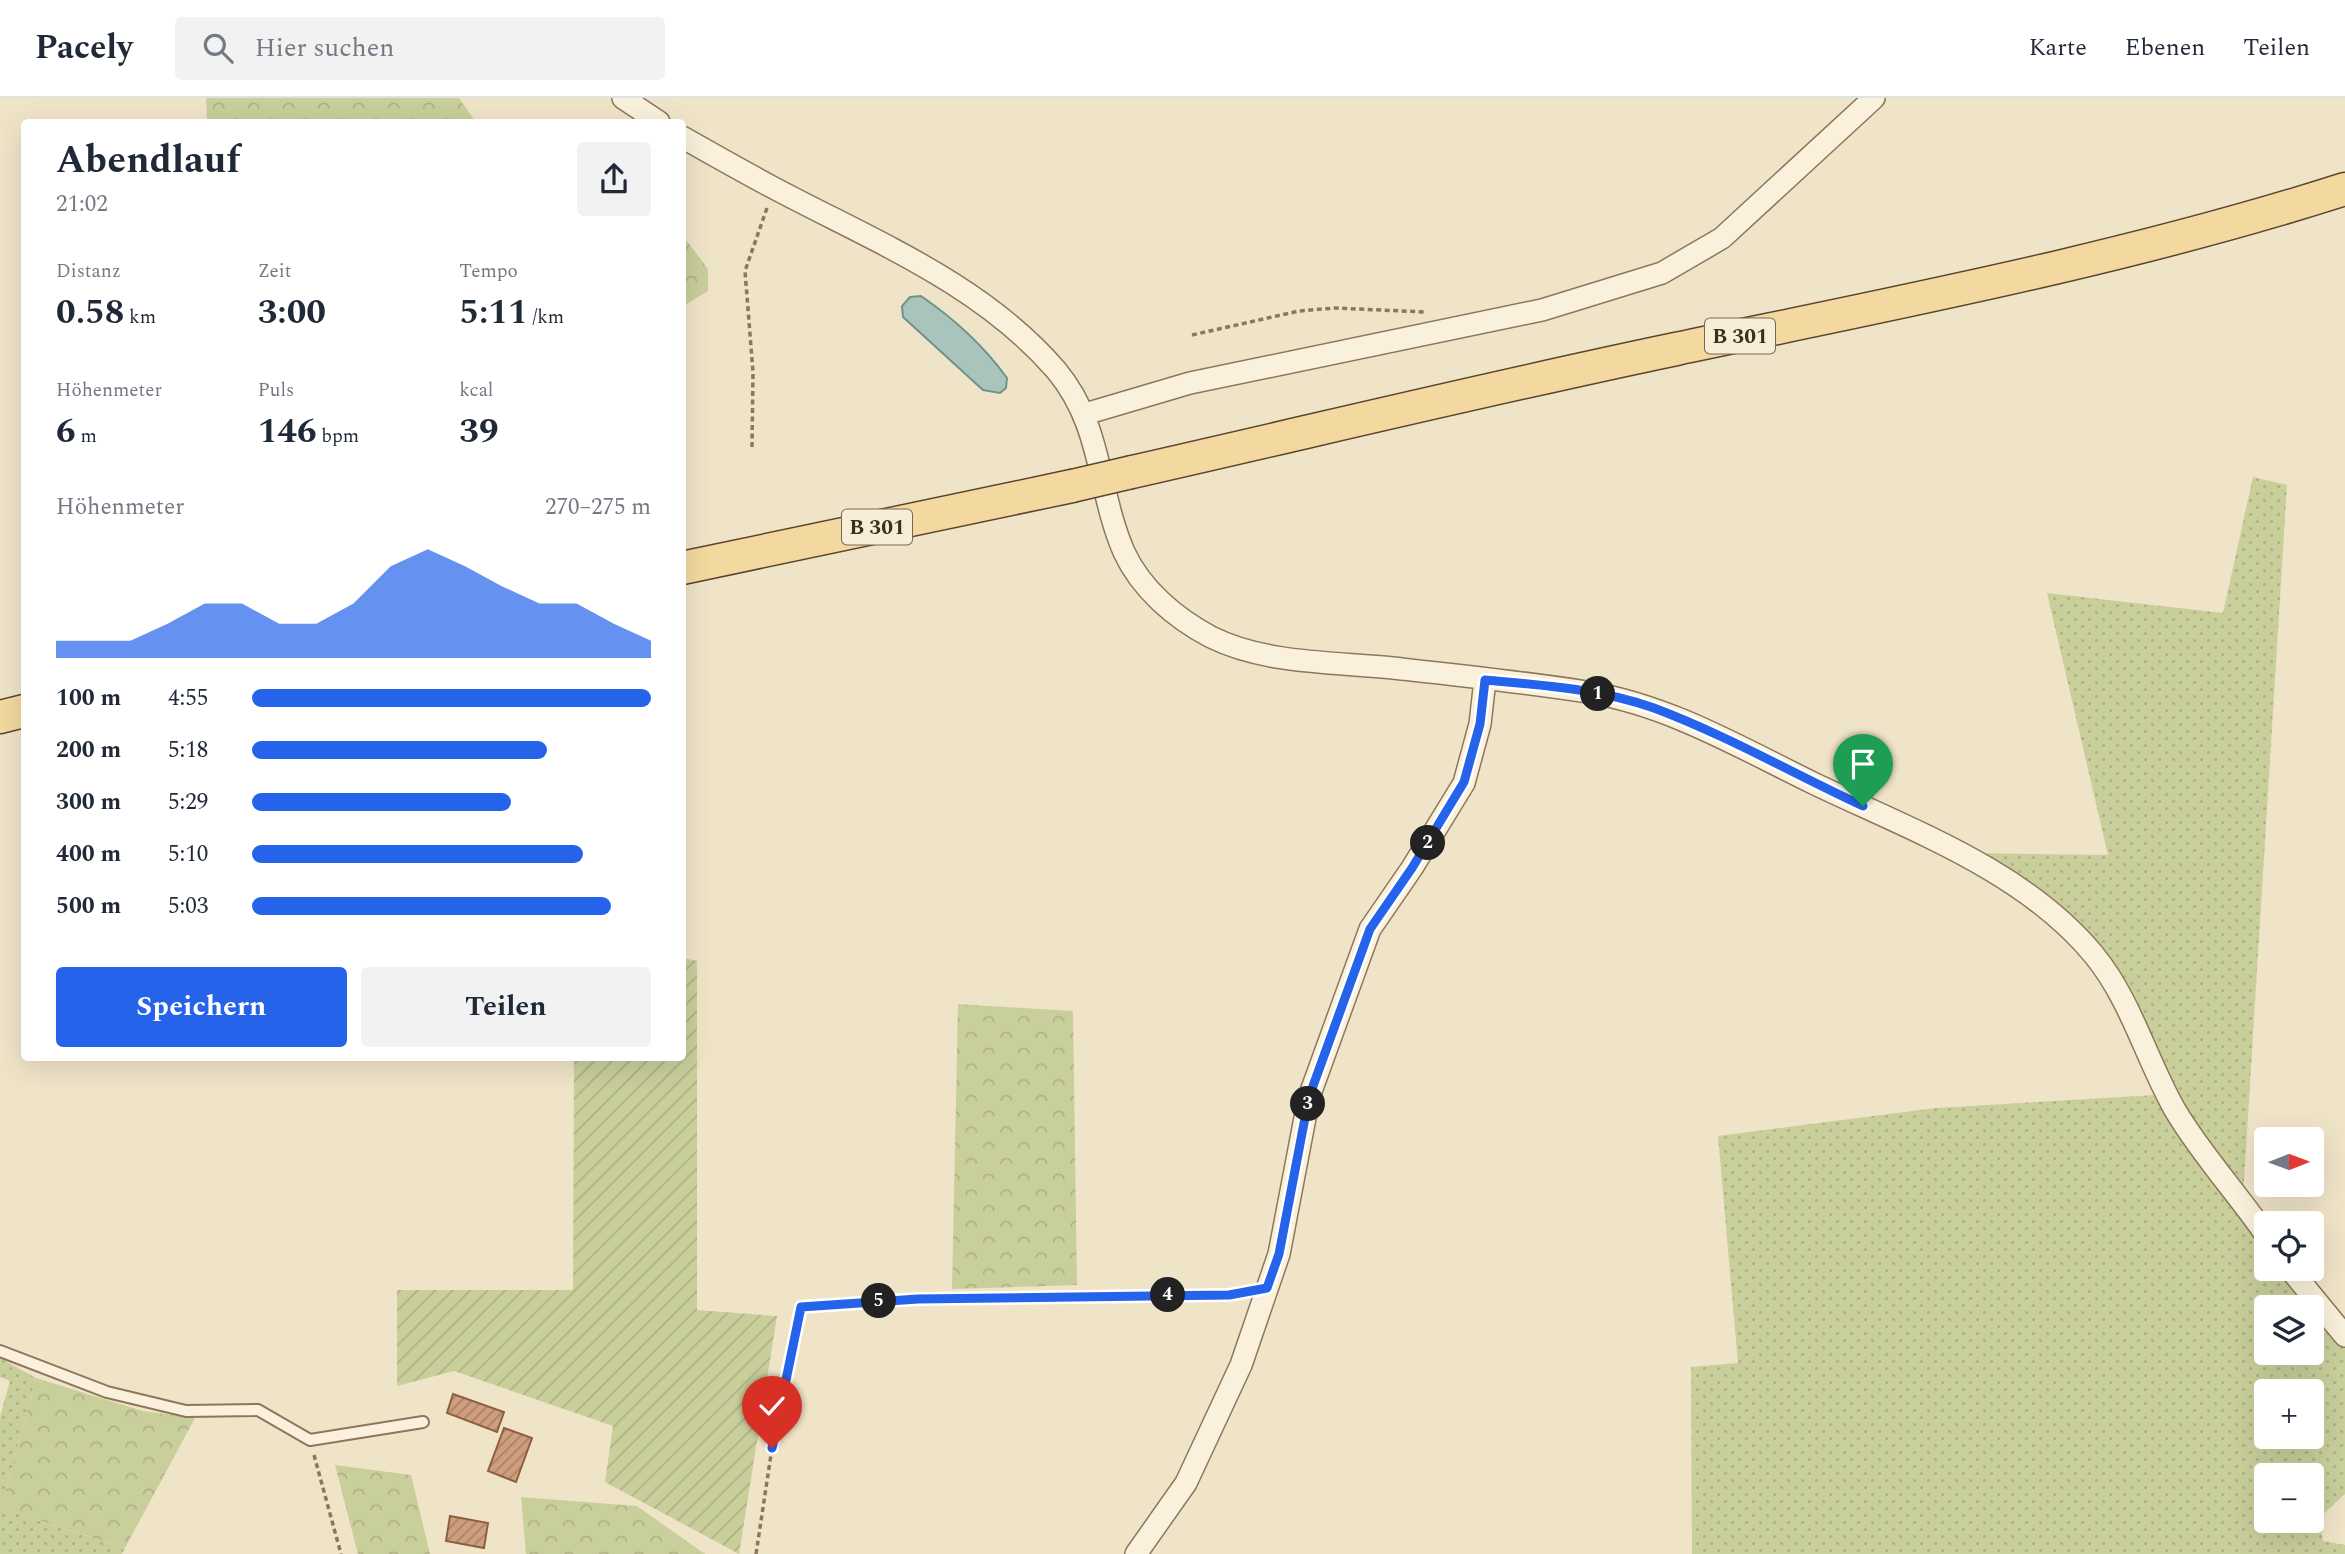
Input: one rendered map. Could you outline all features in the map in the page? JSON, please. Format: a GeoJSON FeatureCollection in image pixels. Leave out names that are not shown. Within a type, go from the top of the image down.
{"type":"FeatureCollection","features":[{"type":"Feature","properties":{"kind":"main road","name":"B 301"},"geometry":{"type":"LineString","coordinates":[[686,567],[1072,486],[1660,352],[2048,270],[2210,229],[2345,189]]}},
{"type":"Feature","properties":{"kind":"main road"},"geometry":{"type":"LineString","coordinates":[[0,717],[21,712]]}},
{"type":"Feature","properties":{"kind":"street"},"geometry":{"type":"LineString","coordinates":[[623,98],[654,119]]}},
{"type":"Feature","properties":{"kind":"street"},"geometry":{"type":"LineString","coordinates":[[1085,414],[1190,383],[1542,310],[1662,273],[1722,238],[1874,98]]}},
{"type":"Feature","properties":{"kind":"street"},"geometry":{"type":"LineString","coordinates":[[686,139],[774,188],[904,253],[1001,318],[1028,340],[1060,375],[1085,414],[1125,554],[1164,607],[1214,639],[1264,654],[1594,693],[1652,708],[1718,735],[1921,834],[2034,899],[2076,934],[2104,968],[2118,989],[2174,1107],[2254,1218]]}},
{"type":"Feature","properties":{"kind":"street"},"geometry":{"type":"LineString","coordinates":[[1136,1554],[1186,1483],[1241,1365],[1279,1254],[1309,1097],[1370,929],[1412,868],[1464,782],[1480,724],[1485,680]]}},
{"type":"Feature","properties":{"kind":"street"},"geometry":{"type":"LineString","coordinates":[[2300,1281],[2340,1331]]}},
{"type":"Feature","properties":{"kind":"lane"},"geometry":{"type":"LineString","coordinates":[[0,1351],[107,1392],[186,1411],[258,1410],[310,1440],[423,1422]]}},
{"type":"Feature","properties":{"kind":"path"},"geometry":{"type":"LineString","coordinates":[[752,447],[753,372],[745,271],[774,188]]}},
{"type":"Feature","properties":{"kind":"path"},"geometry":{"type":"LineString","coordinates":[[1192,335],[1299,311],[1335,308],[1427,312]]}},
{"type":"Feature","properties":{"kind":"path"},"geometry":{"type":"LineString","coordinates":[[757,1554],[772,1448],[801,1307],[918,1299],[1229,1295],[1267,1288]]}},
{"type":"Feature","properties":{"kind":"path"},"geometry":{"type":"LineString","coordinates":[[310,1440],[341,1554]]}},
{"type":"Feature","properties":{"kind":"green space"},"geometry":{"type":"Polygon","coordinates":[[[206,98],[459,98],[474,119],[207,119],[206,98]]]}},
{"type":"Feature","properties":{"kind":"green space"},"geometry":{"type":"Polygon","coordinates":[[[686,240],[708,269],[708,291],[686,304],[686,240]]]}},
{"type":"Feature","properties":{"kind":"green space"},"geometry":{"type":"Polygon","coordinates":[[[2253,477],[2287,485],[2243,1197],[2179,1110],[2101,958],[1970,853],[2108,855],[2047,593],[2223,613],[2253,477]]]}},
{"type":"Feature","properties":{"kind":"green space"},"geometry":{"type":"Polygon","coordinates":[[[686,959],[697,961],[697,1310],[777,1316],[739,1554],[605,1482],[613,1426],[454,1371],[397,1386],[397,1290],[573,1290],[574,1061],[686,1061],[686,959]]]}},
{"type":"Feature","properties":{"kind":"green space"},"geometry":{"type":"Polygon","coordinates":[[[958,1004],[1073,1011],[1077,1285],[952,1289],[958,1004]]]}},
{"type":"Feature","properties":{"kind":"green space"},"geometry":{"type":"Polygon","coordinates":[[[2156,1095],[2254,1235],[2254,1281],[2287,1281],[2297,1295],[2254,1295],[2254,1365],[2324,1365],[2324,1327],[2345,1347],[2345,1494],[2324,1513],[2324,1463],[2254,1463],[2254,1533],[2322,1533],[2323,1541],[2345,1545],[2345,1554],[1692,1554],[1691,1367],[1738,1363],[1718,1136],[1936,1108],[2156,1095]]]}},
{"type":"Feature","properties":{"kind":"green space"},"geometry":{"type":"Polygon","coordinates":[[[0,1358],[36,1378],[1,1508],[125,1548],[122,1554],[0,1554],[0,1417],[10,1381],[0,1377],[0,1358]]]}},
{"type":"Feature","properties":{"kind":"green space"},"geometry":{"type":"Polygon","coordinates":[[[36,1378],[143,1411],[195,1418],[125,1548],[1,1508],[36,1378]]]}},
{"type":"Feature","properties":{"kind":"green space"},"geometry":{"type":"Polygon","coordinates":[[[335,1465],[411,1475],[430,1554],[358,1554],[335,1465]]]}},
{"type":"Feature","properties":{"kind":"green space"},"geometry":{"type":"Polygon","coordinates":[[[521,1497],[637,1506],[705,1554],[526,1554],[521,1497]]]}},
{"type":"Feature","properties":{"kind":"water"},"geometry":{"type":"Polygon","coordinates":[[[921,296],[978,344],[1007,378],[1006,388],[1000,393],[983,390],[903,317],[902,306],[910,297],[921,296]]]}},
{"type":"Feature","properties":{"kind":"building"},"geometry":{"type":"Polygon","coordinates":[[[453,1394],[504,1412],[497,1432],[447,1413],[453,1394]]]}},
{"type":"Feature","properties":{"kind":"building"},"geometry":{"type":"Polygon","coordinates":[[[504,1428],[532,1438],[516,1482],[488,1471],[504,1428]]]}},
{"type":"Feature","properties":{"kind":"building"},"geometry":{"type":"Polygon","coordinates":[[[450,1516],[488,1523],[484,1548],[446,1541],[450,1516]]]}},
{"type":"Feature","properties":{"kind":"route"},"geometry":{"type":"LineString","coordinates":[[772,1448],[801,1307],[918,1299],[1229,1295],[1267,1288],[1279,1254],[1309,1097],[1370,929],[1412,868],[1464,782],[1480,724],[1485,680],[1594,693],[1652,708],[1718,735],[1863,806]]}}]}
